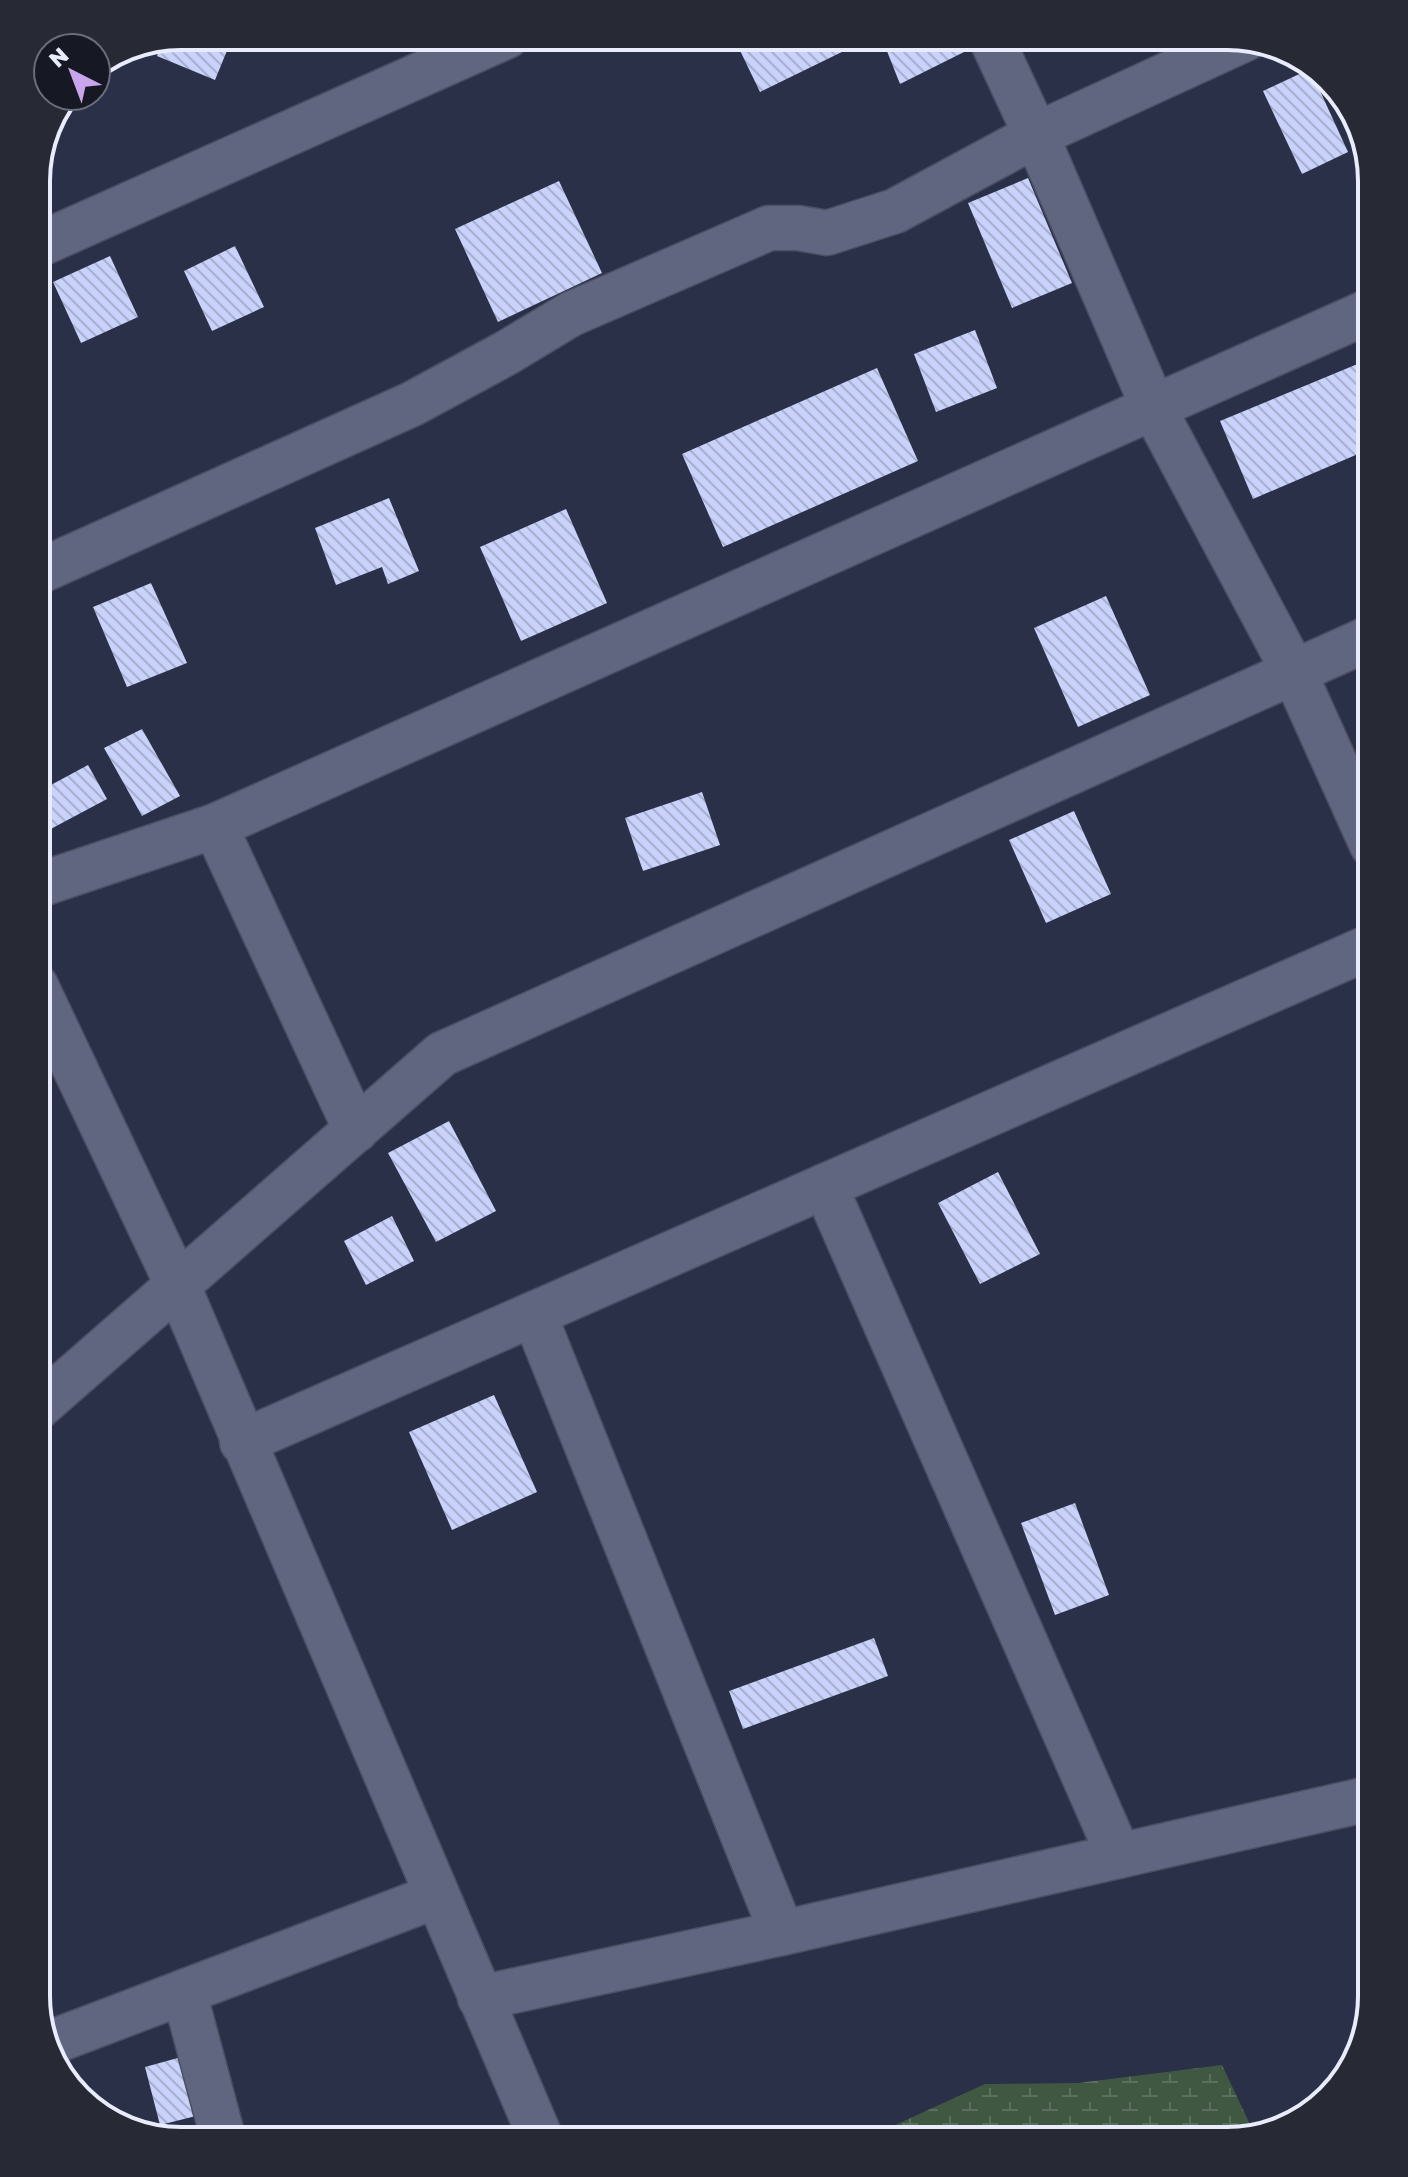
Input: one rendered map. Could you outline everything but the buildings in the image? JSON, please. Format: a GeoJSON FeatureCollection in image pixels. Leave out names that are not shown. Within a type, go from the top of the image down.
{"type":"FeatureCollection","features":[{"type":"Feature","properties":{"kind":"street"},"geometry":{"type":"LineString","coordinates":[[50,240],[476,50]]}},
{"type":"Feature","properties":{"kind":"street"},"geometry":{"type":"LineString","coordinates":[[997,50],[1154,409],[1294,672],[1358,814]]}},
{"type":"Feature","properties":{"kind":"street"},"geometry":{"type":"LineString","coordinates":[[50,567],[412,404],[571,314],[769,228],[798,228],[827,233],[895,211],[1036,135],[1221,50]]}},
{"type":"Feature","properties":{"kind":"street"},"geometry":{"type":"LineString","coordinates":[[50,881],[215,826],[1358,316]]}},
{"type":"Feature","properties":{"kind":"street"},"geometry":{"type":"LineString","coordinates":[[50,1397],[442,1054],[1358,643]]}},
{"type":"Feature","properties":{"kind":"street"},"geometry":{"type":"LineString","coordinates":[[215,826],[356,1130]]}},
{"type":"Feature","properties":{"kind":"street"},"geometry":{"type":"LineString","coordinates":[[242,1442],[1358,952]]}},
{"type":"Feature","properties":{"kind":"street"},"geometry":{"type":"LineString","coordinates":[[50,1016],[178,1286],[536,2127]]}},
{"type":"Feature","properties":{"kind":"street"},"geometry":{"type":"LineString","coordinates":[[825,1186],[1119,1856]]}},
{"type":"Feature","properties":{"kind":"street"},"geometry":{"type":"LineString","coordinates":[[534,1314],[782,1933]]}},
{"type":"Feature","properties":{"kind":"street"},"geometry":{"type":"LineString","coordinates":[[480,1998],[782,1933],[1358,1801]]}},
{"type":"Feature","properties":{"kind":"street"},"geometry":{"type":"LineString","coordinates":[[58,2040],[436,1896]]}},
{"type":"Feature","properties":{"kind":"street"},"geometry":{"type":"LineString","coordinates":[[184,1992],[220,2127]]}},
{"type":"Feature","properties":{"kind":"green space"},"geometry":{"type":"Polygon","coordinates":[[[1222,2065],[1250,2125],[891,2127],[985,2084],[1078,2083],[1222,2065]]]}}]}
